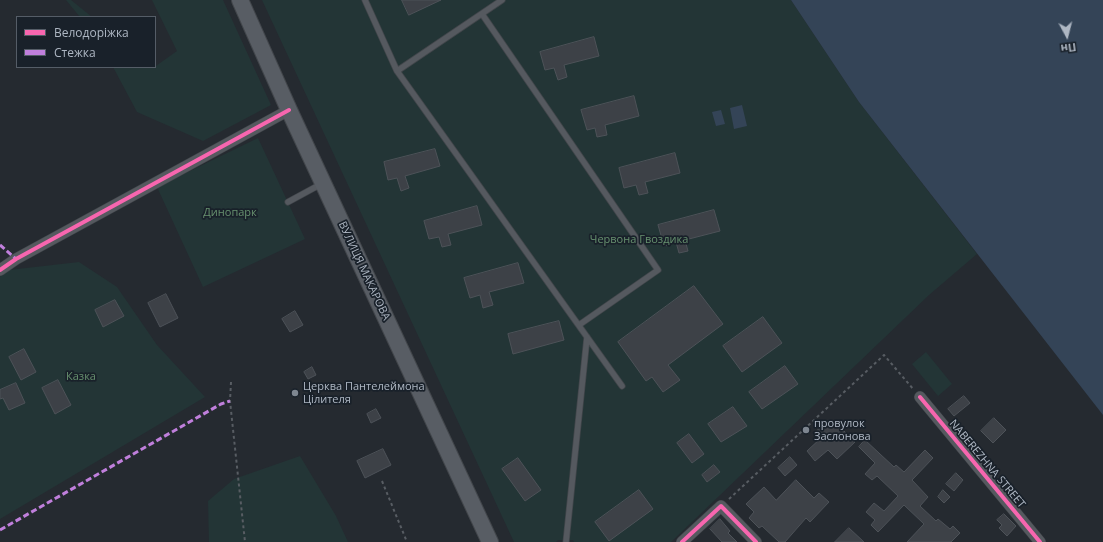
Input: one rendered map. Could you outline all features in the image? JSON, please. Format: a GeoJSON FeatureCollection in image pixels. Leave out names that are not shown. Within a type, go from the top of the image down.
{"type":"FeatureCollection","features":[{"type":"Feature","properties":{"kind":"main road","name":"ВУЛИЦЯ МАКАРОВА"},"geometry":{"type":"LineString","coordinates":[[240,0],[289,110],[490,542]]}},
{"type":"Feature","properties":{"kind":"street"},"geometry":{"type":"LineString","coordinates":[[0,270],[16,259],[289,110]]}},
{"type":"Feature","properties":{"kind":"street","name":"NABEREZHNA STREET"},"geometry":{"type":"LineString","coordinates":[[920,397],[1040,542]]}},
{"type":"Feature","properties":{"kind":"street"},"geometry":{"type":"LineString","coordinates":[[682,542],[721,506],[756,542]]}},
{"type":"Feature","properties":{"kind":"lane"},"geometry":{"type":"LineString","coordinates":[[365,0],[398,71],[622,386]]}},
{"type":"Feature","properties":{"kind":"lane"},"geometry":{"type":"LineString","coordinates":[[398,71],[502,0]]}},
{"type":"Feature","properties":{"kind":"lane"},"geometry":{"type":"LineString","coordinates":[[482,14],[658,270],[579,325]]}},
{"type":"Feature","properties":{"kind":"lane"},"geometry":{"type":"LineString","coordinates":[[288,202],[323,183]]}},
{"type":"Feature","properties":{"kind":"lane"},"geometry":{"type":"LineString","coordinates":[[566,542],[587,337]]}},
{"type":"Feature","properties":{"kind":"path"},"geometry":{"type":"LineString","coordinates":[[721,506],[884,355],[920,397]]}},
{"type":"Feature","properties":{"kind":"path"},"geometry":{"type":"LineString","coordinates":[[231,382],[230,401],[245,542]]}},
{"type":"Feature","properties":{"kind":"path"},"geometry":{"type":"LineString","coordinates":[[382,482],[407,542]]}},
{"type":"Feature","properties":{"kind":"green space"},"geometry":{"type":"Polygon","coordinates":[[[66,0],[71,0],[91,16],[79,16],[66,0]]]}},
{"type":"Feature","properties":{"kind":"green space"},"geometry":{"type":"Polygon","coordinates":[[[152,0],[223,0],[271,105],[203,141],[137,112],[114,68],[156,68],[156,66],[177,51],[152,0]]]}},
{"type":"Feature","properties":{"kind":"green space","name":"Червона Гвоздика"},"geometry":{"type":"Polygon","coordinates":[[[262,0],[791,0],[859,102],[977,254],[929,295],[671,542],[574,542],[573,540],[558,540],[556,542],[514,542],[262,0]]]}},
{"type":"Feature","properties":{"kind":"green space","name":"Динопарк"},"geometry":{"type":"Polygon","coordinates":[[[258,138],[305,239],[203,287],[157,187],[258,138]]]}},
{"type":"Feature","properties":{"kind":"green space","name":"Казка"},"geometry":{"type":"Polygon","coordinates":[[[79,262],[117,287],[157,345],[205,397],[0,519],[0,271],[79,262]]]}},
{"type":"Feature","properties":{"kind":"green space"},"geometry":{"type":"Polygon","coordinates":[[[926,352],[952,384],[938,396],[912,364],[926,352]]]}},
{"type":"Feature","properties":{"kind":"green space"},"geometry":{"type":"Polygon","coordinates":[[[300,456],[336,516],[348,542],[209,542],[208,501],[234,479],[300,456]]]}},
{"type":"Feature","properties":{"kind":"water"},"geometry":{"type":"Polygon","coordinates":[[[791,0],[1103,0],[1103,415],[859,102],[791,0]]]}},
{"type":"Feature","properties":{"kind":"water"},"geometry":{"type":"Polygon","coordinates":[[[742,105],[747,126],[734,129],[730,108],[742,105]]]}},
{"type":"Feature","properties":{"kind":"water"},"geometry":{"type":"Polygon","coordinates":[[[721,110],[725,124],[716,126],[712,112],[721,110]]]}},
{"type":"Feature","properties":{"kind":"building"},"geometry":{"type":"Polygon","coordinates":[[[402,0],[441,0],[409,15],[402,0]]]}},
{"type":"Feature","properties":{"kind":"building"},"geometry":{"type":"Polygon","coordinates":[[[594,37],[599,56],[564,65],[567,77],[558,80],[554,68],[545,70],[540,52],[594,37]]]}},
{"type":"Feature","properties":{"kind":"building"},"geometry":{"type":"Polygon","coordinates":[[[634,96],[639,116],[605,125],[607,135],[597,137],[595,128],[587,130],[581,110],[634,96]]]}},
{"type":"Feature","properties":{"kind":"building"},"geometry":{"type":"Polygon","coordinates":[[[435,149],[440,166],[405,176],[409,188],[401,191],[397,178],[388,180],[384,162],[435,149]]]}},
{"type":"Feature","properties":{"kind":"building"},"geometry":{"type":"Polygon","coordinates":[[[675,153],[680,173],[645,182],[648,193],[639,195],[636,185],[624,188],[619,168],[675,153]]]}},
{"type":"Feature","properties":{"kind":"building"},"geometry":{"type":"Polygon","coordinates":[[[477,206],[482,225],[448,234],[451,245],[442,247],[439,237],[429,239],[424,221],[477,206]]]}},
{"type":"Feature","properties":{"kind":"building"},"geometry":{"type":"Polygon","coordinates":[[[714,210],[720,231],[685,240],[688,251],[679,253],[676,242],[664,246],[658,225],[714,210]]]}},
{"type":"Feature","properties":{"kind":"building"},"geometry":{"type":"Polygon","coordinates":[[[518,263],[524,283],[489,292],[493,305],[483,308],[480,295],[470,298],[464,278],[518,263]]]}},
{"type":"Feature","properties":{"kind":"building"},"geometry":{"type":"Polygon","coordinates":[[[694,286],[723,324],[668,365],[680,380],[663,392],[652,377],[646,381],[618,342],[694,286]]]}},
{"type":"Feature","properties":{"kind":"building"},"geometry":{"type":"Polygon","coordinates":[[[166,294],[178,318],[160,327],[148,303],[166,294]]]}},
{"type":"Feature","properties":{"kind":"building"},"geometry":{"type":"Polygon","coordinates":[[[115,300],[124,316],[103,327],[95,310],[115,300]]]}},
{"type":"Feature","properties":{"kind":"building"},"geometry":{"type":"Polygon","coordinates":[[[295,311],[303,325],[290,332],[282,319],[295,311]]]}},
{"type":"Feature","properties":{"kind":"building"},"geometry":{"type":"Polygon","coordinates":[[[763,317],[782,343],[742,372],[723,346],[763,317]]]}},
{"type":"Feature","properties":{"kind":"building"},"geometry":{"type":"Polygon","coordinates":[[[559,321],[564,340],[513,354],[508,334],[559,321]]]}},
{"type":"Feature","properties":{"kind":"building"},"geometry":{"type":"Polygon","coordinates":[[[24,349],[36,372],[21,380],[9,357],[24,349]]]}},
{"type":"Feature","properties":{"kind":"building"},"geometry":{"type":"Polygon","coordinates":[[[785,366],[798,384],[762,409],[749,392],[785,366]]]}},
{"type":"Feature","properties":{"kind":"building"},"geometry":{"type":"Polygon","coordinates":[[[312,367],[316,375],[308,379],[304,372],[312,367]]]}},
{"type":"Feature","properties":{"kind":"building"},"geometry":{"type":"Polygon","coordinates":[[[58,380],[71,405],[55,414],[42,388],[58,380]]]}},
{"type":"Feature","properties":{"kind":"building"},"geometry":{"type":"Polygon","coordinates":[[[16,383],[25,403],[9,410],[3,398],[0,399],[0,390],[16,383]]]}},
{"type":"Feature","properties":{"kind":"building"},"geometry":{"type":"Polygon","coordinates":[[[964,396],[970,403],[954,416],[948,409],[964,396]]]}},
{"type":"Feature","properties":{"kind":"building"},"geometry":{"type":"Polygon","coordinates":[[[733,407],[747,426],[721,442],[708,424],[733,407]]]}},
{"type":"Feature","properties":{"kind":"building"},"geometry":{"type":"Polygon","coordinates":[[[376,409],[381,418],[371,423],[367,414],[376,409]]]}},
{"type":"Feature","properties":{"kind":"building"},"geometry":{"type":"Polygon","coordinates":[[[994,418],[1006,430],[993,443],[981,431],[994,418]]]}},
{"type":"Feature","properties":{"kind":"building"},"geometry":{"type":"Polygon","coordinates":[[[827,422],[832,427],[836,423],[855,442],[837,459],[828,450],[815,461],[807,451],[822,437],[817,431],[827,422]]]}},
{"type":"Feature","properties":{"kind":"building"},"geometry":{"type":"Polygon","coordinates":[[[689,434],[704,454],[692,463],[677,443],[689,434]]]}},
{"type":"Feature","properties":{"kind":"building"},"geometry":{"type":"Polygon","coordinates":[[[865,440],[894,467],[896,465],[904,472],[925,450],[933,458],[912,480],[928,497],[920,506],[936,521],[938,519],[950,529],[953,526],[960,533],[951,542],[907,542],[924,524],[904,505],[878,532],[871,525],[875,520],[866,512],[874,503],[884,511],[898,496],[877,476],[872,480],[865,474],[875,463],[859,447],[865,440]]]}},
{"type":"Feature","properties":{"kind":"building"},"geometry":{"type":"Polygon","coordinates":[[[383,449],[391,465],[365,478],[357,461],[383,449]]]}},
{"type":"Feature","properties":{"kind":"building"},"geometry":{"type":"Polygon","coordinates":[[[790,457],[797,465],[785,476],[778,468],[790,457]]]}},
{"type":"Feature","properties":{"kind":"building"},"geometry":{"type":"Polygon","coordinates":[[[518,458],[541,490],[525,501],[502,469],[518,458]]]}},
{"type":"Feature","properties":{"kind":"building"},"geometry":{"type":"Polygon","coordinates":[[[714,465],[720,472],[707,482],[702,475],[714,465]]]}},
{"type":"Feature","properties":{"kind":"building"},"geometry":{"type":"Polygon","coordinates":[[[956,473],[963,480],[954,491],[946,484],[956,473]]]}},
{"type":"Feature","properties":{"kind":"building"},"geometry":{"type":"Polygon","coordinates":[[[796,480],[814,498],[819,493],[829,502],[810,522],[806,518],[785,542],[779,542],[762,526],[759,528],[749,518],[754,512],[746,504],[764,487],[776,500],[796,480]]]}},
{"type":"Feature","properties":{"kind":"building"},"geometry":{"type":"Polygon","coordinates":[[[639,490],[653,509],[609,541],[595,522],[639,490]]]}},
{"type":"Feature","properties":{"kind":"building"},"geometry":{"type":"Polygon","coordinates":[[[943,490],[950,497],[944,503],[938,497],[943,490]]]}},
{"type":"Feature","properties":{"kind":"building"},"geometry":{"type":"Polygon","coordinates":[[[1004,514],[1016,526],[1007,536],[999,528],[1002,525],[997,520],[1004,514]]]}},
{"type":"Feature","properties":{"kind":"building"},"geometry":{"type":"Polygon","coordinates":[[[720,519],[730,531],[728,533],[737,542],[722,542],[710,529],[720,519]]]}},
{"type":"Feature","properties":{"kind":"building"},"geometry":{"type":"Polygon","coordinates":[[[849,528],[864,542],[835,542],[849,528]]]}},
{"type":"Feature","properties":{"kind":"marked path"},"geometry":{"type":"LineString","coordinates":[[0,245],[16,259]]}},
{"type":"Feature","properties":{"kind":"marked path"},"geometry":{"type":"LineString","coordinates":[[0,530],[221,404],[230,401]]}},
{"type":"Feature","properties":{"kind":"cycle path"},"geometry":{"type":"LineString","coordinates":[[0,270],[16,259],[289,110]]}},
{"type":"Feature","properties":{"kind":"cycle path"},"geometry":{"type":"LineString","coordinates":[[920,397],[1040,542]]}},
{"type":"Feature","properties":{"kind":"cycle path"},"geometry":{"type":"LineString","coordinates":[[682,542],[721,506],[756,542]]}},
{"type":"Feature","properties":{"kind":"place","name":"Церква Пантелеймона Цілителя"},"geometry":{"type":"Point","coordinates":[295,393]}},
{"type":"Feature","properties":{"kind":"place","name":"провулок Заслонова"},"geometry":{"type":"Point","coordinates":[806,430]}}]}
